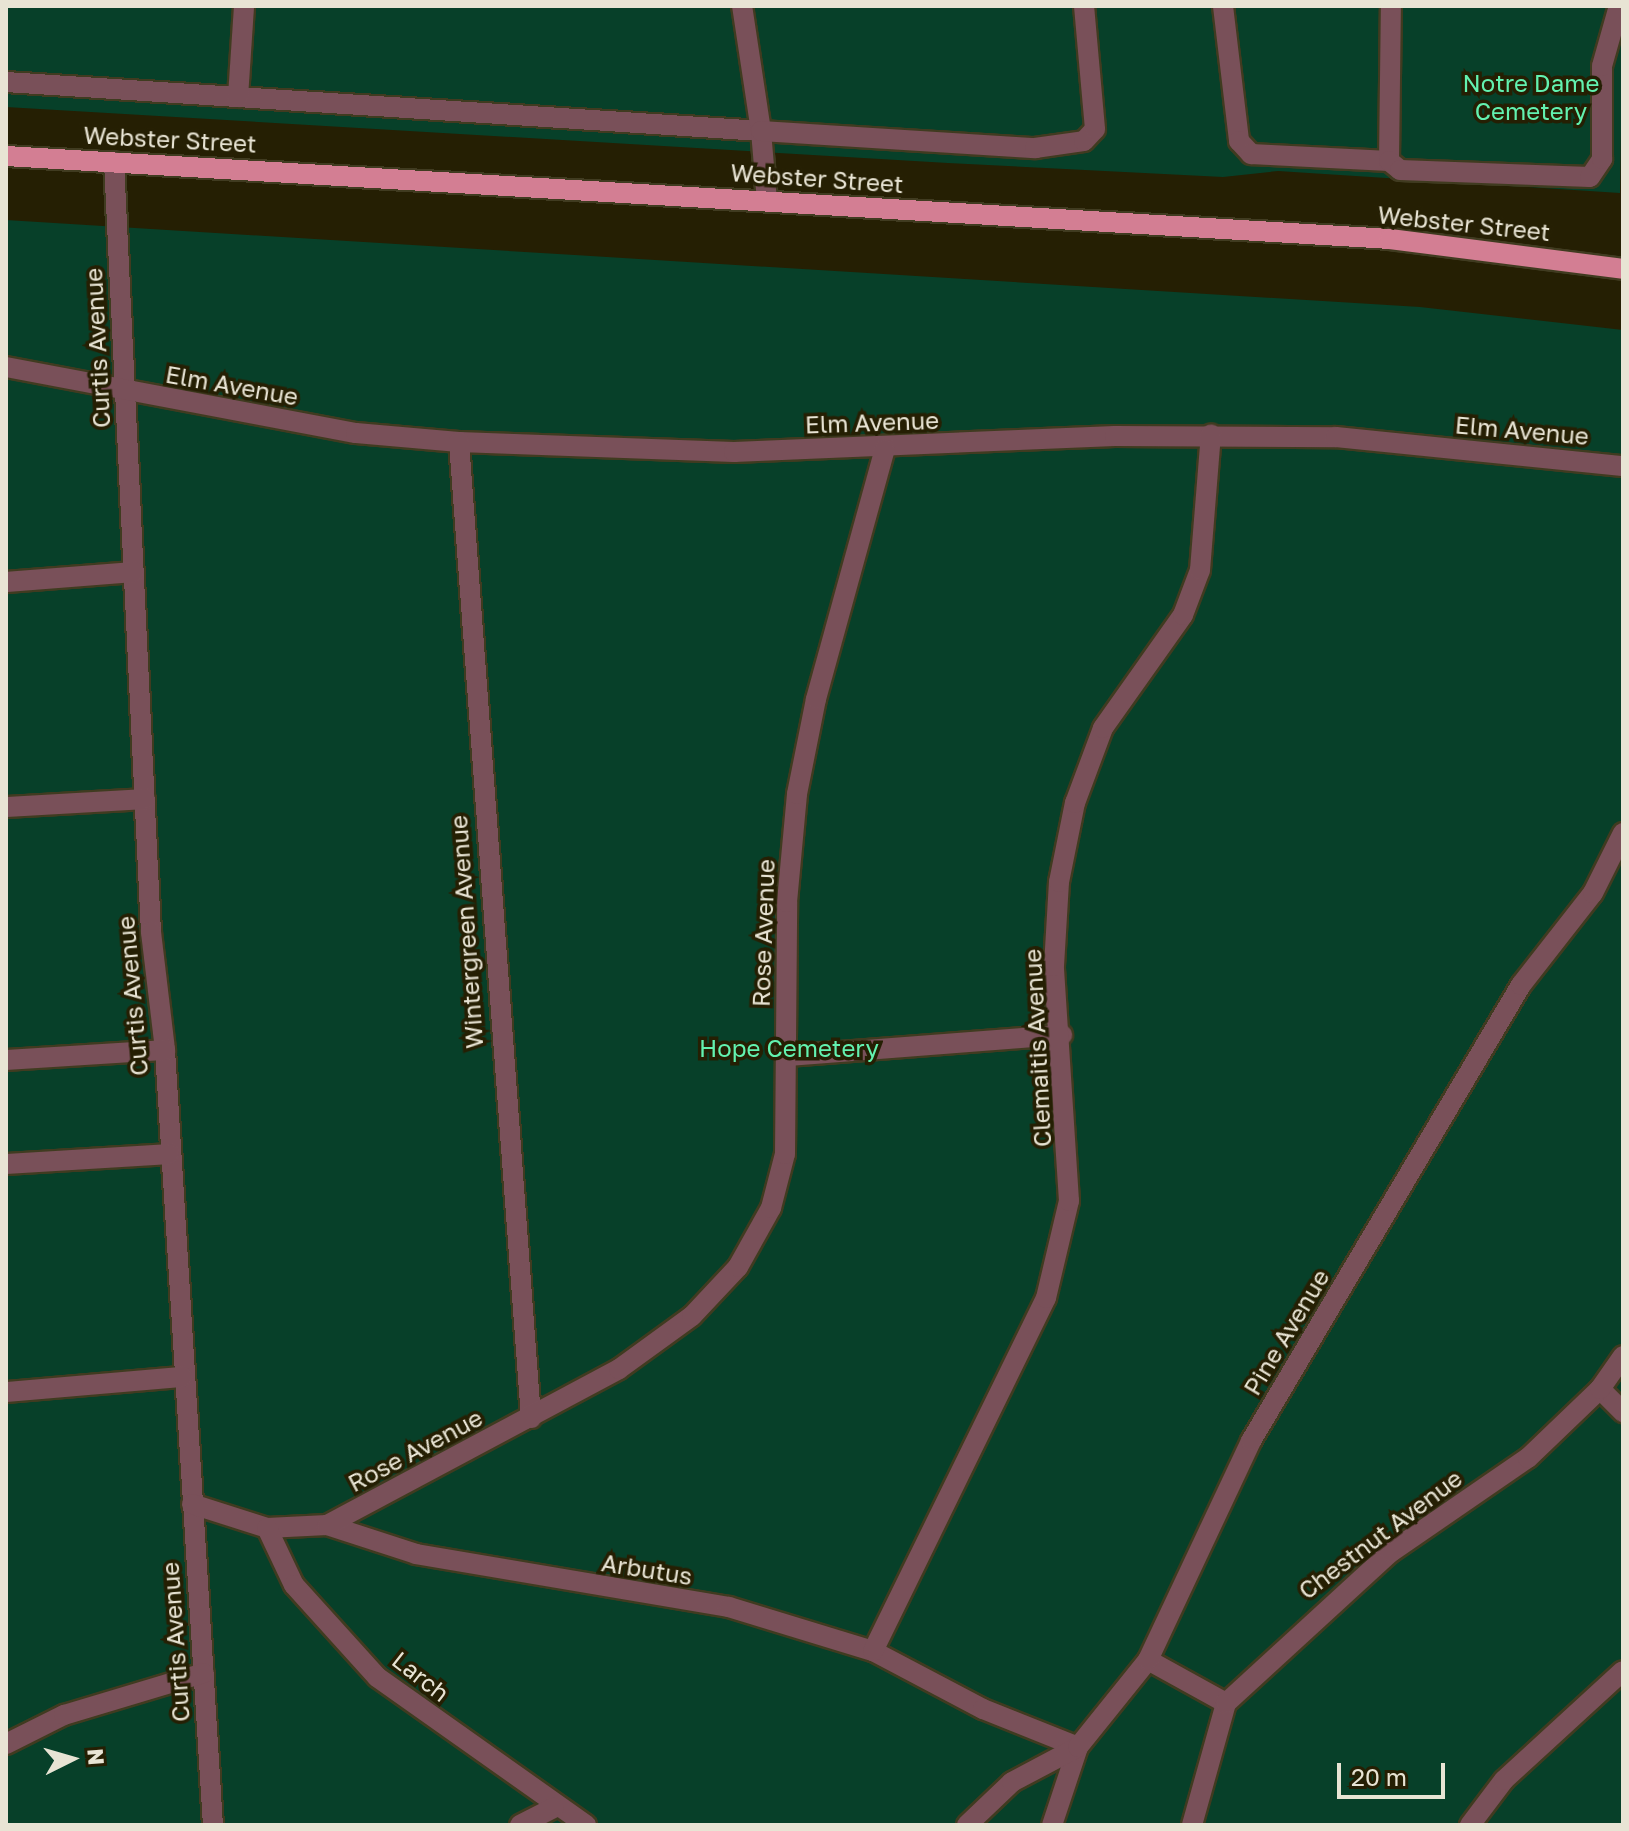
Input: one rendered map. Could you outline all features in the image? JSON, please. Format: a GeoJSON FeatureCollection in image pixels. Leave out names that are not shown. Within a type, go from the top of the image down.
{"type":"FeatureCollection","features":[{"type":"Feature","properties":{"kind":"main road","name":"Webster Street"},"geometry":{"type":"LineString","coordinates":[[6,156],[1390,239],[1623,269]]}},
{"type":"Feature","properties":{"kind":"lane"},"geometry":{"type":"LineString","coordinates":[[238,97],[244,6]]}},
{"type":"Feature","properties":{"kind":"lane"},"geometry":{"type":"LineString","coordinates":[[742,6],[761,131],[767,201]]}},
{"type":"Feature","properties":{"kind":"lane"},"geometry":{"type":"LineString","coordinates":[[6,82],[1035,148],[1084,141],[1095,129],[1084,6]]}},
{"type":"Feature","properties":{"kind":"lane"},"geometry":{"type":"LineString","coordinates":[[1223,6],[1239,141],[1251,154],[1389,161],[1400,170],[1590,177],[1602,159],[1602,66],[1619,6]]}},
{"type":"Feature","properties":{"kind":"lane"},"geometry":{"type":"LineString","coordinates":[[1389,161],[1391,6]]}},
{"type":"Feature","properties":{"kind":"lane","name":"Curtis Avenue"},"geometry":{"type":"LineString","coordinates":[[114,162],[145,799],[165,1050],[182,1377],[213,1825]]}},
{"type":"Feature","properties":{"kind":"lane","name":"Elm Avenue"},"geometry":{"type":"LineString","coordinates":[[6,367],[125,393],[356,433],[459,442],[885,449],[1211,434],[1336,437],[1623,466]]}},
{"type":"Feature","properties":{"kind":"lane","name":"Clemaitis Avenue"},"geometry":{"type":"LineString","coordinates":[[873,1651],[1046,1298],[1069,1201],[1062,1035],[1054,966],[1059,882],[1075,803],[1103,728],[1183,615],[1200,570],[1211,434]]}},
{"type":"Feature","properties":{"kind":"lane","name":"Wintergreen Avenue"},"geometry":{"type":"LineString","coordinates":[[459,442],[531,1418]]}},
{"type":"Feature","properties":{"kind":"lane","name":"Rose Avenue"},"geometry":{"type":"LineString","coordinates":[[327,1525],[619,1369],[692,1316],[738,1267],[771,1208],[785,1154],[787,902],[797,794],[885,449]]}},
{"type":"Feature","properties":{"kind":"lane"},"geometry":{"type":"LineString","coordinates":[[6,582],[134,572]]}},
{"type":"Feature","properties":{"kind":"lane"},"geometry":{"type":"LineString","coordinates":[[6,807],[145,799]]}},
{"type":"Feature","properties":{"kind":"lane","name":"Pine Avenue"},"geometry":{"type":"LineString","coordinates":[[967,1825],[1012,1782],[1078,1747],[1148,1660],[1251,1441],[1521,985],[1593,893],[1623,833]]}},
{"type":"Feature","properties":{"kind":"lane"},"geometry":{"type":"LineString","coordinates":[[788,1056],[1062,1035]]}},
{"type":"Feature","properties":{"kind":"lane"},"geometry":{"type":"LineString","coordinates":[[6,1060],[165,1050]]}},
{"type":"Feature","properties":{"kind":"lane"},"geometry":{"type":"LineString","coordinates":[[6,1164],[169,1154]]}},
{"type":"Feature","properties":{"kind":"lane","name":"Chestnut Avenue"},"geometry":{"type":"LineString","coordinates":[[1192,1825],[1226,1703],[1308,1621],[1391,1552],[1528,1458],[1600,1389],[1623,1356]]}},
{"type":"Feature","properties":{"kind":"lane"},"geometry":{"type":"LineString","coordinates":[[6,1392],[182,1377]]}},
{"type":"Feature","properties":{"kind":"lane"},"geometry":{"type":"LineString","coordinates":[[1600,1389],[1623,1412]]}},
{"type":"Feature","properties":{"kind":"lane","name":"Arbutus"},"geometry":{"type":"LineString","coordinates":[[192,1504],[267,1528],[327,1525],[444,1560],[729,1607],[873,1651],[983,1709],[1078,1747]]}},
{"type":"Feature","properties":{"kind":"lane","name":"Larch"},"geometry":{"type":"LineString","coordinates":[[267,1528],[294,1585],[377,1677],[554,1808],[586,1825]]}},
{"type":"Feature","properties":{"kind":"lane"},"geometry":{"type":"LineString","coordinates":[[1148,1660],[1226,1703]]}},
{"type":"Feature","properties":{"kind":"lane"},"geometry":{"type":"LineString","coordinates":[[1470,1825],[1504,1780],[1623,1671]]}},
{"type":"Feature","properties":{"kind":"lane"},"geometry":{"type":"LineString","coordinates":[[6,1744],[64,1715],[204,1673]]}},
{"type":"Feature","properties":{"kind":"lane"},"geometry":{"type":"LineString","coordinates":[[1052,1825],[1078,1747]]}},
{"type":"Feature","properties":{"kind":"lane"},"geometry":{"type":"LineString","coordinates":[[520,1825],[554,1808]]}},
{"type":"Feature","properties":{"kind":"green space","name":"Notre Dame Cemetery"},"geometry":{"type":"Polygon","coordinates":[[[6,6],[1623,6],[1620,193],[1278,171],[1223,177],[948,163],[6,107],[6,6]]]}},
{"type":"Feature","properties":{"kind":"green space","name":"Hope Cemetery"},"geometry":{"type":"Polygon","coordinates":[[[6,220],[1420,307],[1623,330],[1623,1825],[6,1825],[6,220]]]}}]}
